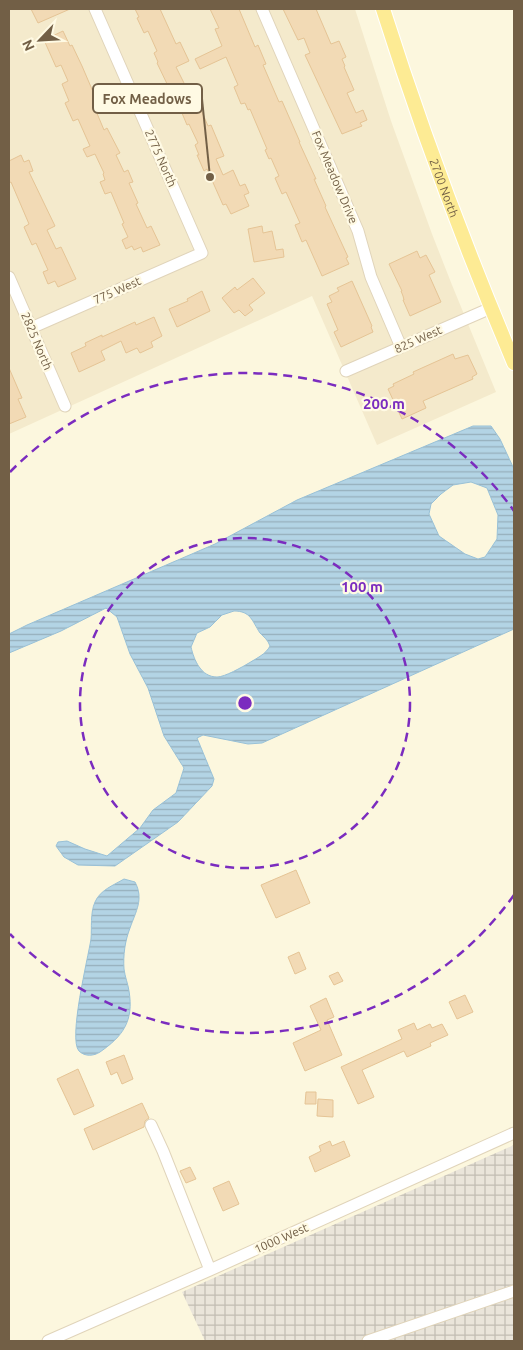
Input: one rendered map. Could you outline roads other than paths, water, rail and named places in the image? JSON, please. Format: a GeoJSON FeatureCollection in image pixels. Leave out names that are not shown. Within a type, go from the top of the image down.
{"type":"FeatureCollection","features":[{"type":"Feature","properties":{"kind":"main road","name":"2700 North"},"geometry":{"type":"LineString","coordinates":[[383,9],[441,178],[514,363]]}},
{"type":"Feature","properties":{"kind":"street","name":"2775 North"},"geometry":{"type":"LineString","coordinates":[[95,9],[202,252]]}},
{"type":"Feature","properties":{"kind":"street","name":"Fox Meadow Drive"},"geometry":{"type":"LineString","coordinates":[[262,9],[358,231],[370,277],[401,347]]}},
{"type":"Feature","properties":{"kind":"street","name":"775 West"},"geometry":{"type":"LineString","coordinates":[[31,328],[202,252]]}},
{"type":"Feature","properties":{"kind":"street","name":"2825 North"},"geometry":{"type":"LineString","coordinates":[[9,277],[65,406]]}},
{"type":"Feature","properties":{"kind":"street","name":"825 West"},"geometry":{"type":"LineString","coordinates":[[346,372],[491,308]]}},
{"type":"Feature","properties":{"kind":"street"},"geometry":{"type":"LineString","coordinates":[[151,1125],[210,1270]]}},
{"type":"Feature","properties":{"kind":"street","name":"1000 West"},"geometry":{"type":"LineString","coordinates":[[48,1341],[514,1133]]}},
{"type":"Feature","properties":{"kind":"street"},"geometry":{"type":"LineString","coordinates":[[368,1341],[514,1291]]}},
{"type":"Feature","properties":{"kind":"water"},"geometry":{"type":"Polygon","coordinates":[[[473,426],[491,426],[500,439],[514,469],[514,629],[262,743],[248,744],[203,735],[197,738],[214,779],[212,786],[178,822],[115,866],[78,865],[64,857],[56,846],[58,842],[67,841],[107,856],[140,828],[153,810],[176,793],[184,768],[164,736],[148,688],[130,654],[117,617],[106,608],[61,631],[9,653],[9,634],[215,544],[297,500],[473,426]],[[471,482],[453,485],[441,494],[431,504],[429,514],[439,536],[465,554],[478,559],[485,557],[497,539],[498,515],[487,488],[471,482]],[[240,611],[222,615],[210,627],[197,633],[191,647],[199,667],[211,676],[220,677],[229,674],[261,656],[270,646],[248,615],[240,611]]]}},
{"type":"Feature","properties":{"kind":"water"},"geometry":{"type":"Polygon","coordinates":[[[124,879],[135,882],[139,894],[138,905],[124,953],[124,969],[129,988],[130,1011],[121,1034],[98,1053],[87,1055],[79,1051],[76,1044],[76,1031],[77,1015],[91,939],[92,911],[100,894],[124,879]]]}},
{"type":"Feature","properties":{"kind":"place","name":"Fox Meadows"},"geometry":{"type":"Point","coordinates":[210,177]}}]}
